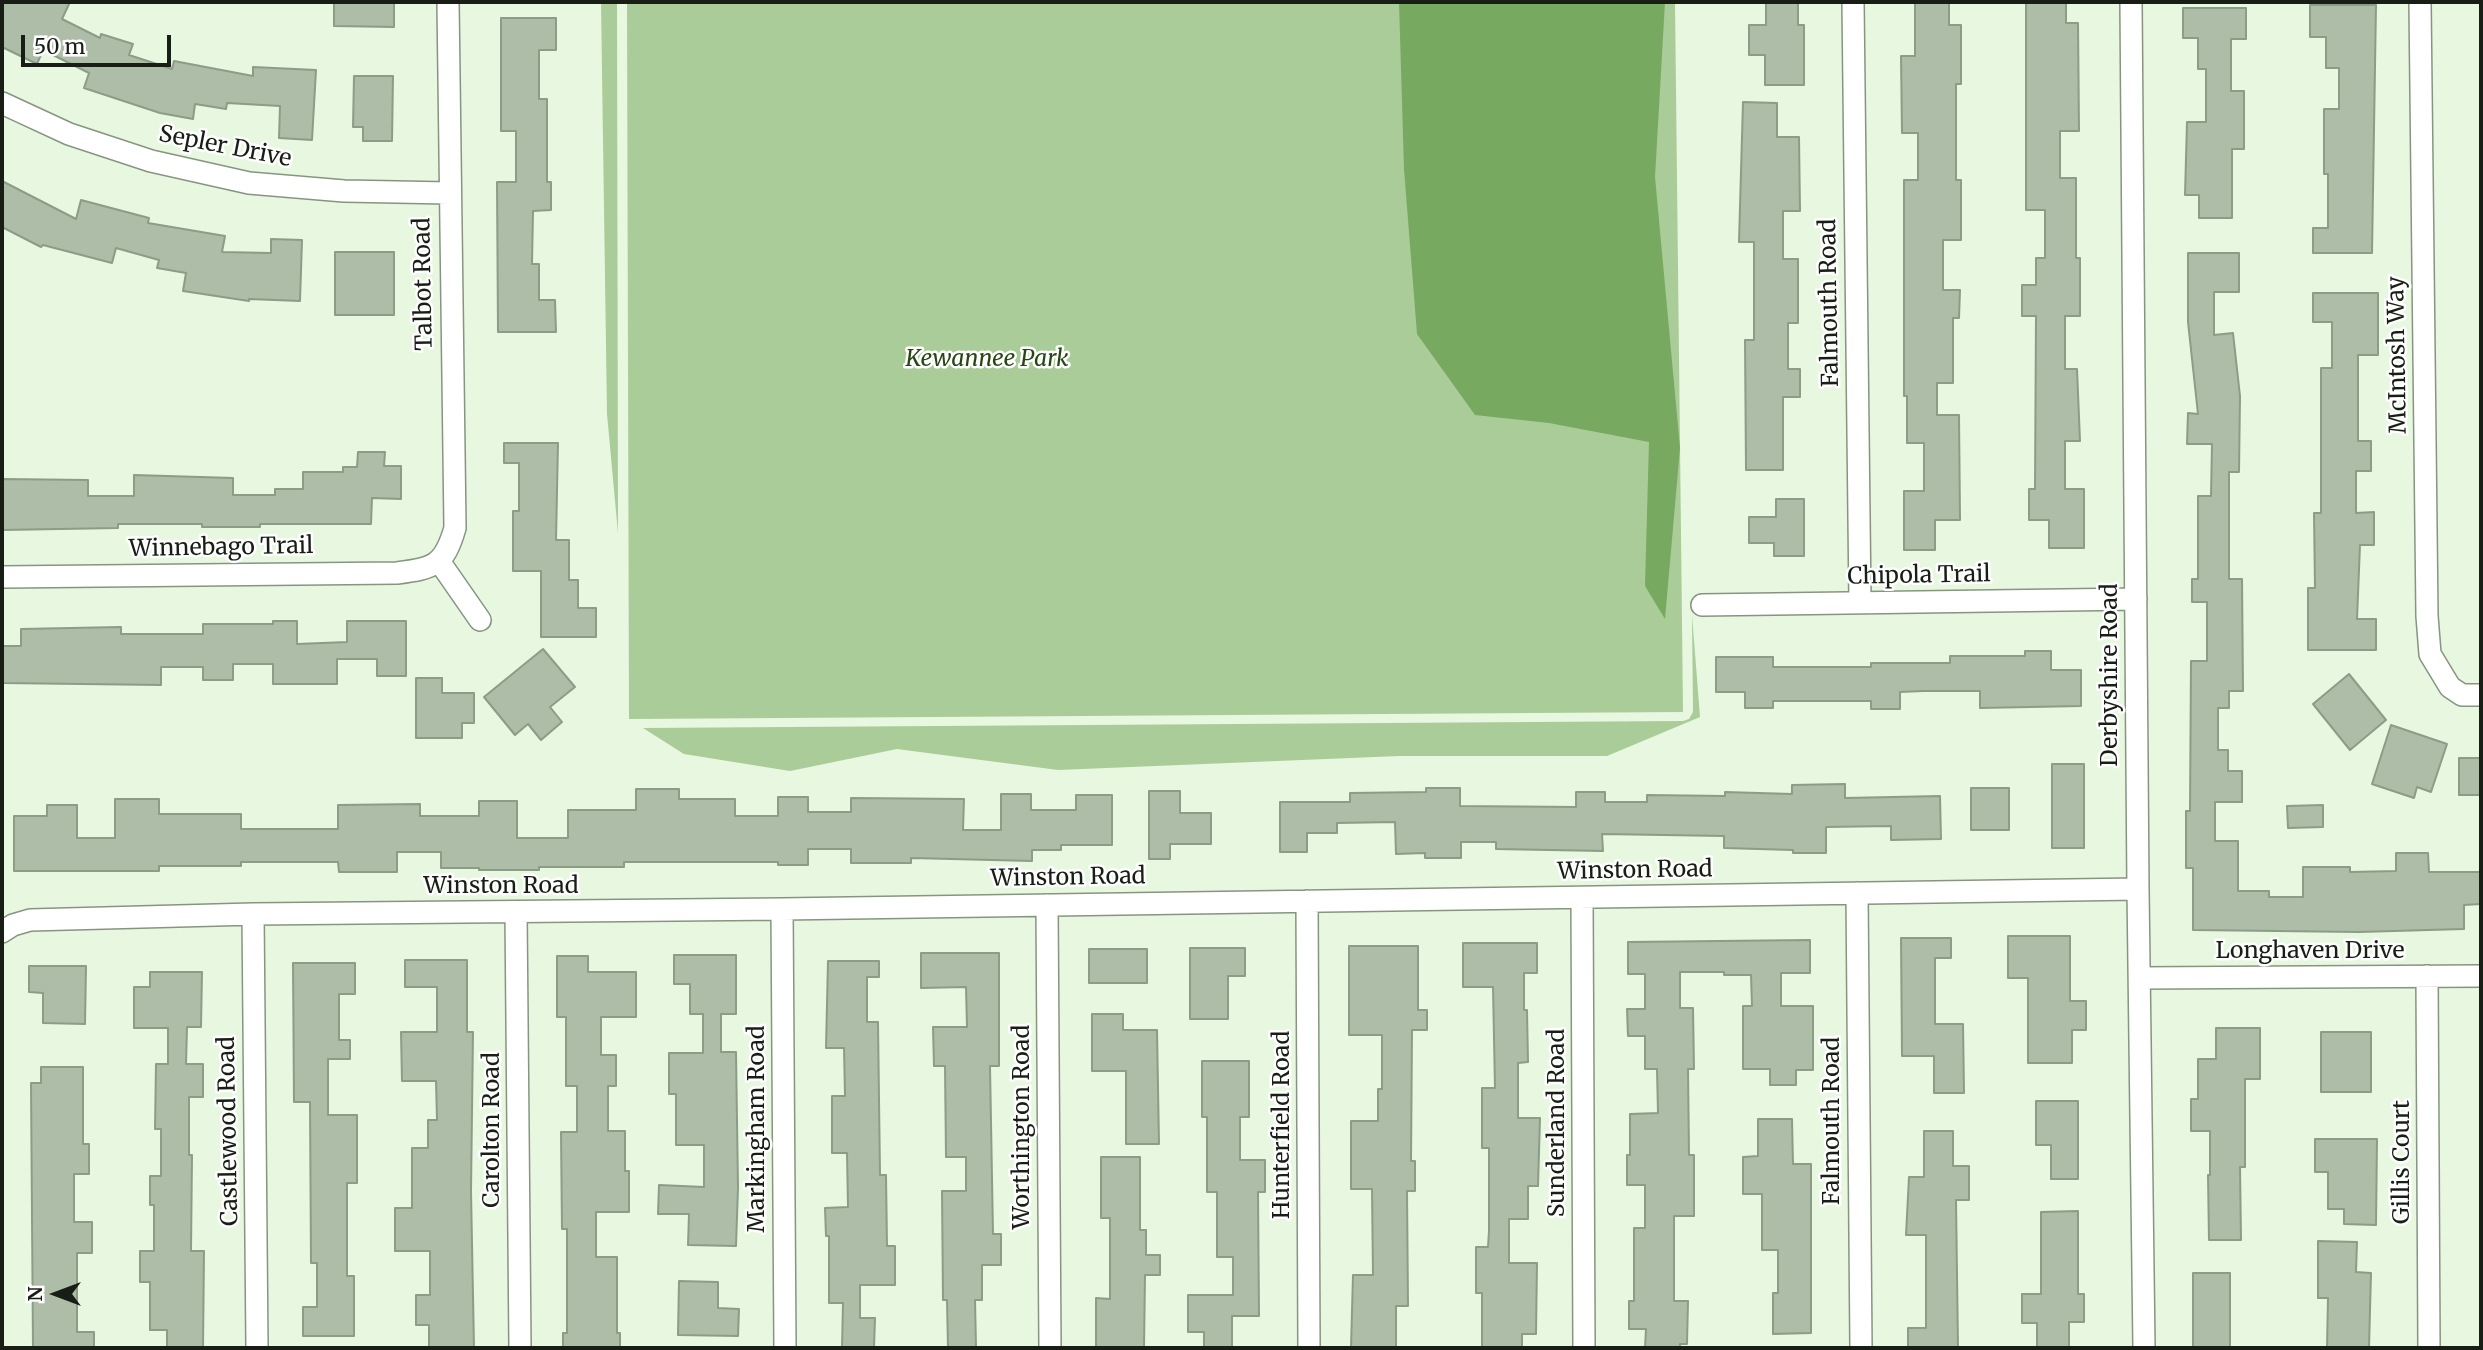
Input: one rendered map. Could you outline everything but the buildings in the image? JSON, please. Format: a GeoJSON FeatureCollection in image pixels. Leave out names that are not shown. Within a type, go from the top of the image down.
{"type":"FeatureCollection","features":[{"type":"Feature","properties":{"kind":"street","name":"Talbot Road"},"geometry":{"type":"LineString","coordinates":[[439,561],[449,550],[455,528],[448,2]]}},
{"type":"Feature","properties":{"kind":"street","name":"Falmouth Road"},"geometry":{"type":"LineString","coordinates":[[1853,2],[1860,603]]}},
{"type":"Feature","properties":{"kind":"street","name":"Derbyshire Road"},"geometry":{"type":"LineString","coordinates":[[2131,2],[2144,1348]]}},
{"type":"Feature","properties":{"kind":"street","name":"McIntosh Way"},"geometry":{"type":"LineString","coordinates":[[2420,2],[2427,616],[2430,654],[2450,687],[2472,695]]}},
{"type":"Feature","properties":{"kind":"street","name":"Sepler Drive"},"geometry":{"type":"LineString","coordinates":[[2,103],[69,134],[151,161],[249,183],[344,191],[449,193]]}},
{"type":"Feature","properties":{"kind":"street","name":"Winnebago Trail"},"geometry":{"type":"LineString","coordinates":[[2,577],[397,573],[422,570],[439,561]]}},
{"type":"Feature","properties":{"kind":"street"},"geometry":{"type":"LineString","coordinates":[[439,561],[480,620]]}},
{"type":"Feature","properties":{"kind":"street","name":"Chipola Trail"},"geometry":{"type":"LineString","coordinates":[[1702,605],[2136,599]]}},
{"type":"Feature","properties":{"kind":"street","name":"Winston Road"},"geometry":{"type":"LineString","coordinates":[[2,932],[13,925],[30,920],[253,914],[2138,889]]}},
{"type":"Feature","properties":{"kind":"street","name":"Falmouth Road"},"geometry":{"type":"LineString","coordinates":[[1857,893],[1861,1348]]}},
{"type":"Feature","properties":{"kind":"street","name":"Sunderland Road"},"geometry":{"type":"LineString","coordinates":[[1582,898],[1584,1348]]}},
{"type":"Feature","properties":{"kind":"street","name":"Hunterfield Road"},"geometry":{"type":"LineString","coordinates":[[1307,901],[1309,1348]]}},
{"type":"Feature","properties":{"kind":"street","name":"Worthington Road"},"geometry":{"type":"LineString","coordinates":[[1047,905],[1050,1348]]}},
{"type":"Feature","properties":{"kind":"street","name":"Markingham Road"},"geometry":{"type":"LineString","coordinates":[[782,909],[785,1348]]}},
{"type":"Feature","properties":{"kind":"street","name":"Carolton Road"},"geometry":{"type":"LineString","coordinates":[[516,912],[520,1348]]}},
{"type":"Feature","properties":{"kind":"street","name":"Castlewood Road"},"geometry":{"type":"LineString","coordinates":[[253,914],[257,1348]]}},
{"type":"Feature","properties":{"kind":"street","name":"Longhaven Drive"},"geometry":{"type":"LineString","coordinates":[[2140,978],[2481,975]]}},
{"type":"Feature","properties":{"kind":"street","name":"Gillis Court"},"geometry":{"type":"LineString","coordinates":[[2427,976],[2429,1348]]}},
{"type":"Feature","properties":{"kind":"green space"},"geometry":{"type":"Polygon","coordinates":[[[601,2],[617,2],[618,533],[607,414],[601,2]]]}},
{"type":"Feature","properties":{"kind":"green space","name":"Kewannee Park"},"geometry":{"type":"Polygon","coordinates":[[[627,2],[1675,2],[1683,712],[629,719],[627,2]]]}},
{"type":"Feature","properties":{"kind":"green space"},"geometry":{"type":"Polygon","coordinates":[[[1692,615],[1700,717],[1607,756],[1399,756],[1058,770],[897,749],[790,771],[684,754],[643,728],[1683,721],[1689,719],[1693,712],[1692,615]]]}},
{"type":"Feature","properties":{"kind":"shaded area"},"geometry":{"type":"Polygon","coordinates":[[[1399,2],[1665,2],[1655,177],[1680,448],[1665,619],[1645,586],[1649,442],[1549,423],[1475,415],[1417,334],[1404,169],[1399,2]]]}}]}
